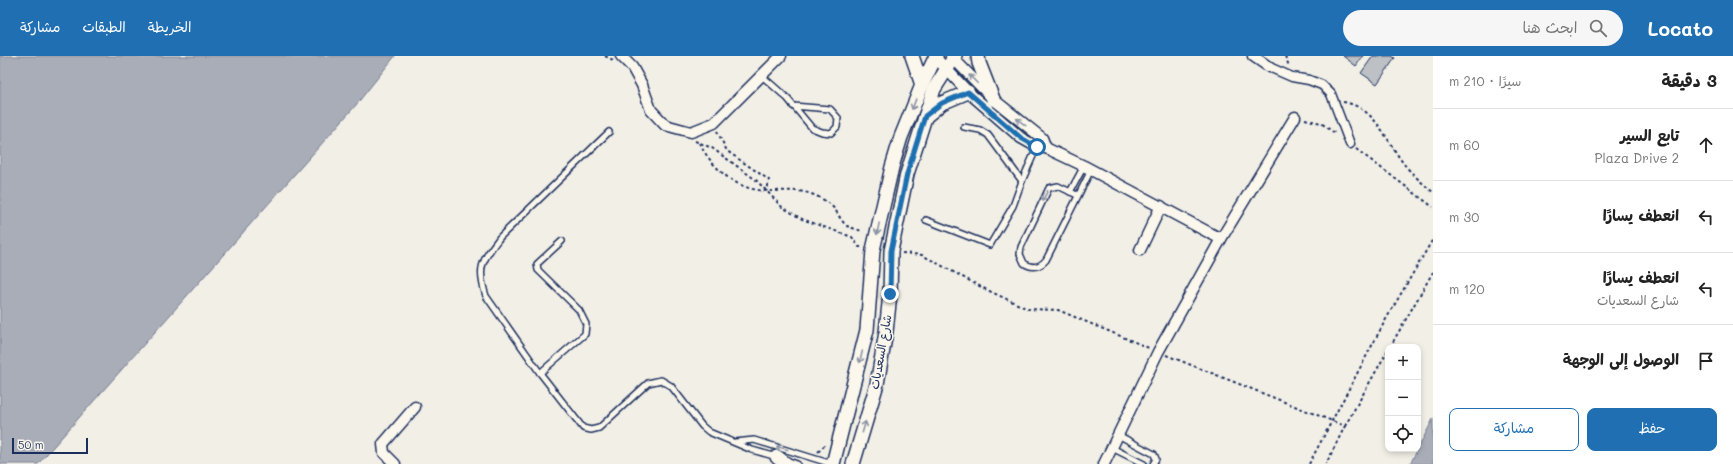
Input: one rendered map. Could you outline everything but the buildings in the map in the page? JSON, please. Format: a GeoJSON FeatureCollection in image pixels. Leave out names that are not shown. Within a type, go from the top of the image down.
{"type":"FeatureCollection","features":[{"type":"Feature","properties":{"kind":"street"},"geometry":{"type":"LineString","coordinates":[[618,59],[632,66],[642,84],[651,110],[664,125],[691,132],[714,123],[781,56]]}},
{"type":"Feature","properties":{"kind":"street"},"geometry":{"type":"LineString","coordinates":[[912,56],[922,85]]}},
{"type":"Feature","properties":{"kind":"street"},"geometry":{"type":"LineString","coordinates":[[935,56],[951,59],[993,99],[1042,138],[1041,147]]}},
{"type":"Feature","properties":{"kind":"street","name":"شارع السعديات"},"geometry":{"type":"LineString","coordinates":[[833,464],[867,330],[873,250],[892,167],[901,137],[935,56]]}},
{"type":"Feature","properties":{"kind":"street"},"geometry":{"type":"LineString","coordinates":[[978,56],[979,64],[993,99]]}},
{"type":"Feature","properties":{"kind":"street"},"geometry":{"type":"LineString","coordinates":[[1253,56],[1269,66],[1292,77],[1309,80],[1322,85],[1331,94],[1350,144]]}},
{"type":"Feature","properties":{"kind":"street"},"geometry":{"type":"LineString","coordinates":[[951,59],[968,92],[1021,138],[1087,168],[1221,239]]}},
{"type":"Feature","properties":{"kind":"street","name":"شارع السعديات"},"geometry":{"type":"LineString","coordinates":[[853,464],[877,384],[886,332],[890,294],[891,251],[907,174],[934,89],[951,59]]}},
{"type":"Feature","properties":{"kind":"street"},"geometry":{"type":"LineString","coordinates":[[925,116],[942,103],[968,92]]}},
{"type":"Feature","properties":{"kind":"street"},"geometry":{"type":"LineString","coordinates":[[1104,464],[1158,352],[1221,239],[1295,117]]}},
{"type":"Feature","properties":{"kind":"street"},"geometry":{"type":"LineString","coordinates":[[1140,250],[1161,206]]}},
{"type":"Feature","properties":{"kind":"street"},"geometry":{"type":"LineString","coordinates":[[395,464],[384,453],[383,444],[415,407]]}},
{"type":"Feature","properties":{"kind":"lane"},"geometry":{"type":"LineString","coordinates":[[762,76],[793,106],[812,128],[822,132],[831,132],[837,128],[838,118],[830,109],[793,106]]}},
{"type":"Feature","properties":{"kind":"lane"},"geometry":{"type":"LineString","coordinates":[[964,127],[980,130],[988,135],[1022,181]]}},
{"type":"Feature","properties":{"kind":"lane"},"geometry":{"type":"LineString","coordinates":[[609,132],[500,237],[481,267],[481,281],[486,296],[540,373],[583,428],[591,430],[599,428],[648,383],[661,380],[671,386],[702,426],[717,436],[752,450],[797,464]]}},
{"type":"Feature","properties":{"kind":"lane"},"geometry":{"type":"LineString","coordinates":[[926,220],[990,245],[1013,206],[1022,181],[1041,147]]}},
{"type":"Feature","properties":{"kind":"lane"},"geometry":{"type":"LineString","coordinates":[[1070,192],[1087,168]]}},
{"type":"Feature","properties":{"kind":"lane"},"geometry":{"type":"LineString","coordinates":[[1077,195],[1055,186],[1047,191],[1020,251],[1020,258],[1027,265],[1038,266],[1046,260],[1077,195],[1087,168]]}},
{"type":"Feature","properties":{"kind":"lane"},"geometry":{"type":"LineString","coordinates":[[540,373],[585,334],[586,324],[579,310],[538,270],[537,264],[562,241]]}},
{"type":"Feature","properties":{"kind":"lane"},"geometry":{"type":"LineString","coordinates":[[1118,435],[1154,454],[1156,459],[1153,464]]}},
{"type":"Feature","properties":{"kind":"lane"},"geometry":{"type":"LineString","coordinates":[[735,442],[754,440],[833,464]]}},
{"type":"Feature","properties":{"kind":"lane"},"geometry":{"type":"LineString","coordinates":[[1112,448],[1144,464]]}},
{"type":"Feature","properties":{"kind":"path"},"geometry":{"type":"LineString","coordinates":[[605,56],[618,59]]}},
{"type":"Feature","properties":{"kind":"path"},"geometry":{"type":"LineString","coordinates":[[1333,100],[1349,103],[1373,118],[1386,134],[1405,166],[1433,192]]}},
{"type":"Feature","properties":{"kind":"path"},"geometry":{"type":"LineString","coordinates":[[1295,117],[1321,123],[1433,207]]}},
{"type":"Feature","properties":{"kind":"path"},"geometry":{"type":"LineString","coordinates":[[714,123],[727,151],[769,180],[767,191]]}},
{"type":"Feature","properties":{"kind":"path"},"geometry":{"type":"LineString","coordinates":[[694,141],[712,148],[756,180],[782,207],[802,219],[852,237],[859,247],[873,250]]}},
{"type":"Feature","properties":{"kind":"path"},"geometry":{"type":"LineString","coordinates":[[699,143],[707,157],[727,177],[740,184],[767,191],[799,191],[814,195],[825,201],[835,210],[847,226],[862,231]]}},
{"type":"Feature","properties":{"kind":"path"},"geometry":{"type":"LineString","coordinates":[[1309,464],[1385,321],[1433,239]]}},
{"type":"Feature","properties":{"kind":"path"},"geometry":{"type":"LineString","coordinates":[[891,251],[922,255],[983,288],[1028,308],[1058,310],[1158,352],[1345,426]]}},
{"type":"Feature","properties":{"kind":"path"},"geometry":{"type":"LineString","coordinates":[[1392,344],[1433,272]]}},
{"type":"Feature","properties":{"kind":"path"},"geometry":{"type":"LineString","coordinates":[[1326,464],[1345,426],[1385,355]]}},
{"type":"Feature","properties":{"kind":"shaded area"},"geometry":{"type":"Polygon","coordinates":[[[0,56],[395,56],[356,105],[38,464],[0,464],[0,56]]]}},
{"type":"Feature","properties":{"kind":"shaded area"},"geometry":{"type":"Polygon","coordinates":[[[1433,419],[1433,464],[1410,464],[1416,452],[1421,452],[1421,442],[1433,419]]]}},
{"type":"Feature","properties":{"kind":"route"},"geometry":{"type":"LineString","coordinates":[[890,294],[891,251],[907,174],[925,116],[942,103],[968,92],[1021,138],[1037,147]]}}]}
